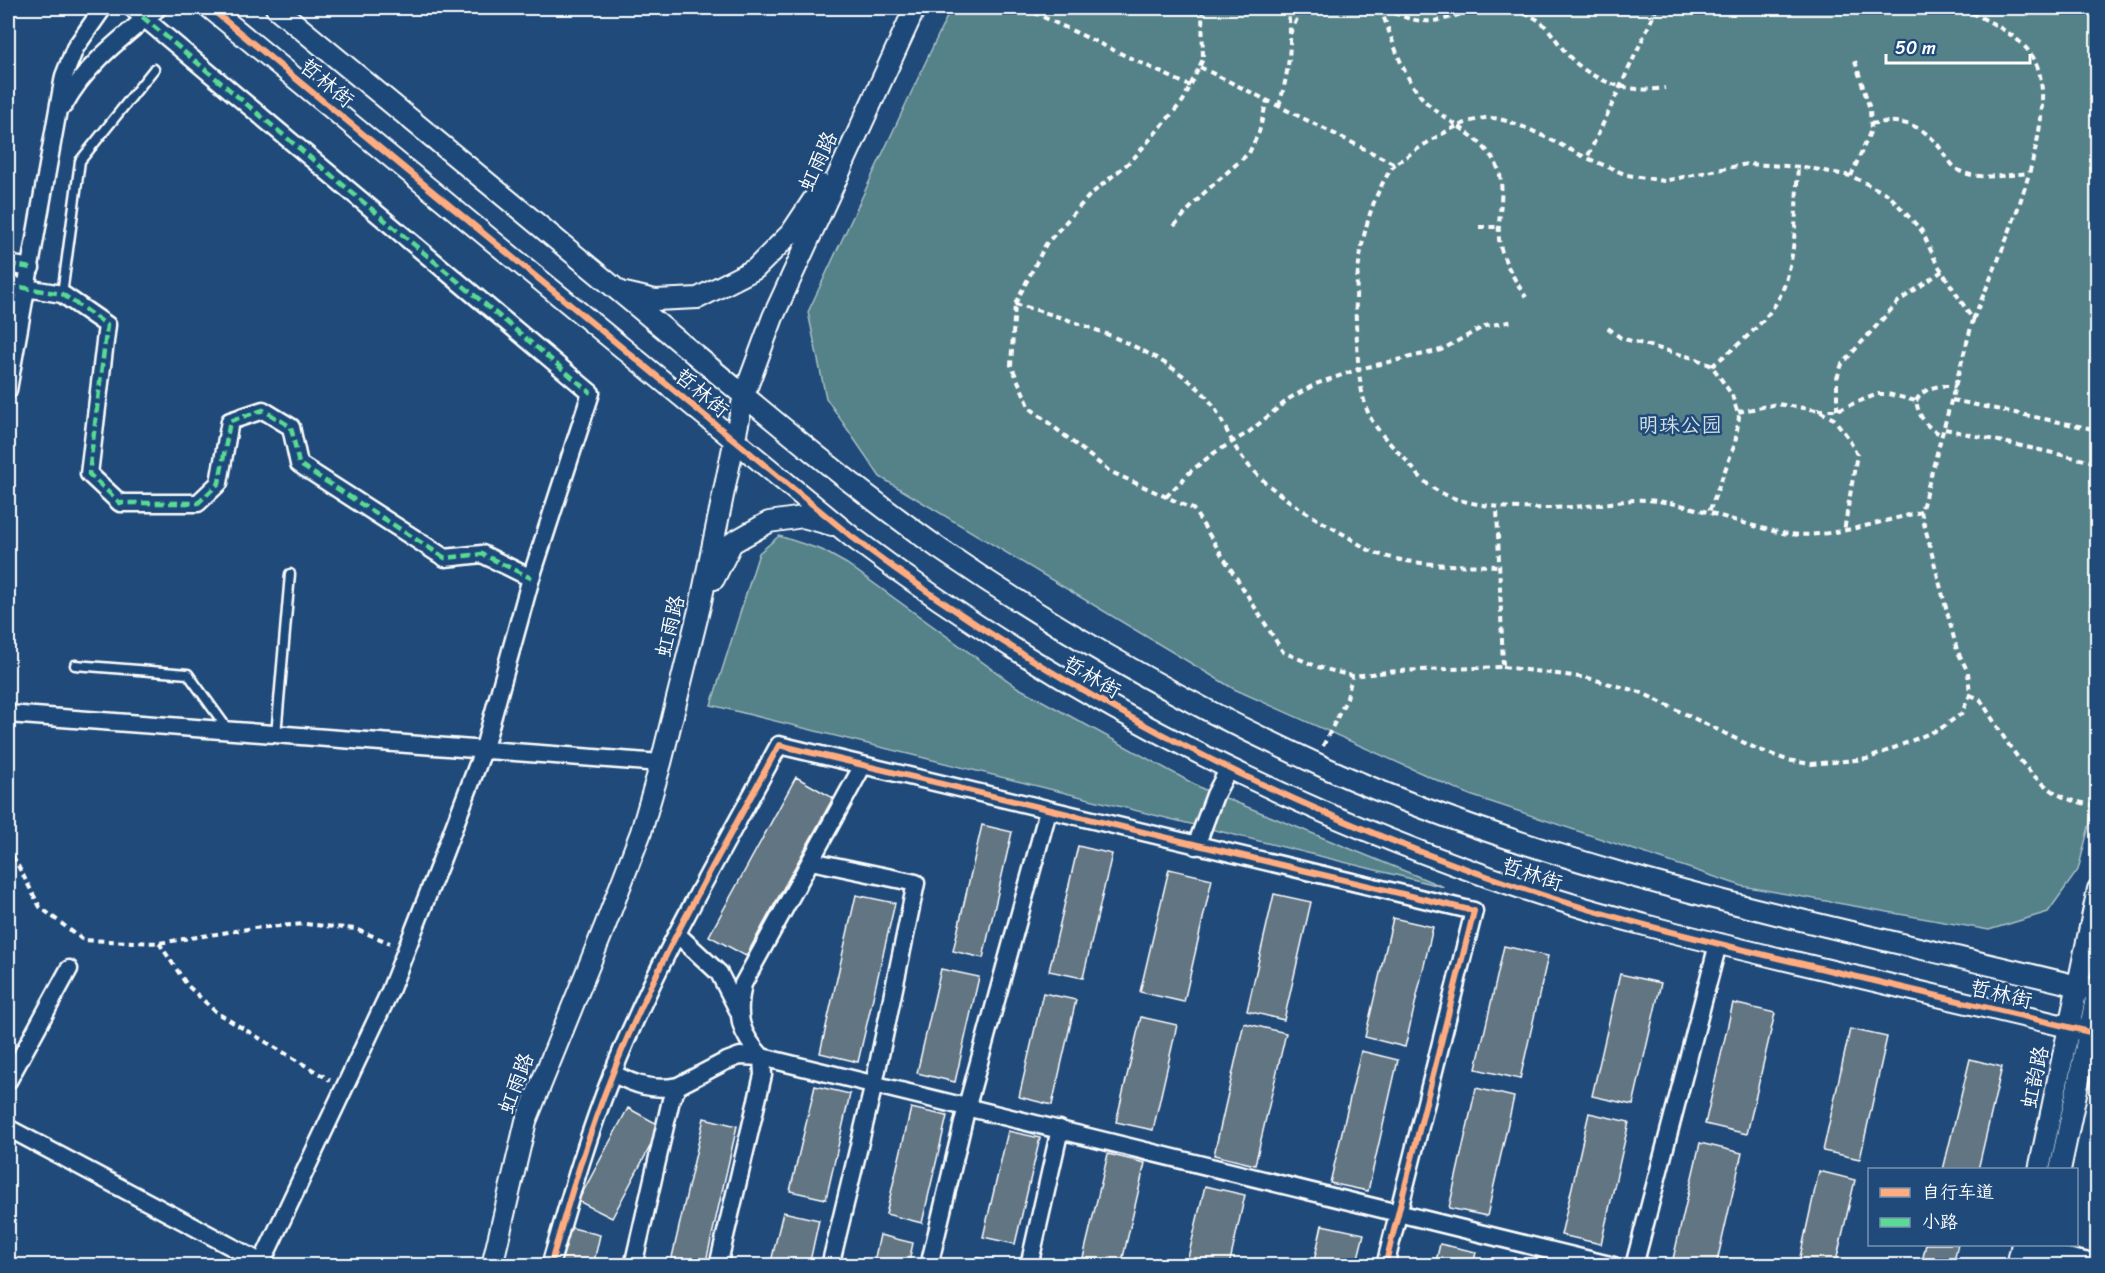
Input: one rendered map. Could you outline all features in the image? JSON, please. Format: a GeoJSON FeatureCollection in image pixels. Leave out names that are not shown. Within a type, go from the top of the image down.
{"type":"FeatureCollection","features":[{"type":"Feature","properties":{"kind":"street"},"geometry":{"type":"LineString","coordinates":[[8,390],[64,76],[75,48],[102,8]]}},
{"type":"Feature","properties":{"kind":"street"},"geometry":{"type":"LineString","coordinates":[[8,1128],[265,1264],[406,950],[484,748],[531,578],[591,393],[151,13],[132,8]]}},
{"type":"Feature","properties":{"kind":"street","name":"哲林街"},"geometry":{"type":"LineString","coordinates":[[210,8],[843,530],[914,584],[995,639],[1088,696],[1229,768],[1420,852],[1526,890],[1718,944],[2086,1031]]}},
{"type":"Feature","properties":{"kind":"street","name":"哲林街"},"geometry":{"type":"LineString","coordinates":[[276,8],[877,502],[1018,601],[1111,657],[1199,705],[1314,762],[1435,811],[1520,842],[1623,875],[1709,898],[2093,989]]}},
{"type":"Feature","properties":{"kind":"street","name":"虹雨路"},"geometry":{"type":"LineString","coordinates":[[492,1266],[526,1121],[605,927],[640,832],[661,763],[700,606],[744,395],[773,317],[915,8]]}},
{"type":"Feature","properties":{"kind":"street"},"geometry":{"type":"LineString","coordinates":[[58,116],[74,86],[96,61],[151,13]]}},
{"type":"Feature","properties":{"kind":"street"},"geometry":{"type":"LineString","coordinates":[[619,291],[655,300],[698,298],[755,268],[791,233],[856,136]]}},
{"type":"Feature","properties":{"kind":"street"},"geometry":{"type":"LineString","coordinates":[[8,264],[31,268]]}},
{"type":"Feature","properties":{"kind":"street"},"geometry":{"type":"LineString","coordinates":[[8,285],[62,294],[107,325],[89,474],[120,503],[198,503],[219,483],[230,421],[263,410],[291,427],[299,464],[445,558],[482,555],[531,578]]}},
{"type":"Feature","properties":{"kind":"street"},"geometry":{"type":"LineString","coordinates":[[700,606],[732,543],[769,522],[803,517],[822,521],[843,530]]}},
{"type":"Feature","properties":{"kind":"street"},"geometry":{"type":"LineString","coordinates":[[8,714],[661,763]]}},
{"type":"Feature","properties":{"kind":"street"},"geometry":{"type":"LineString","coordinates":[[550,1266],[581,1159],[612,1073],[677,934],[779,745],[862,767],[1473,911],[1385,1266]]}},
{"type":"Feature","properties":{"kind":"street"},"geometry":{"type":"LineString","coordinates":[[727,1061],[736,1050],[743,984],[862,767]]}},
{"type":"Feature","properties":{"kind":"street"},"geometry":{"type":"LineString","coordinates":[[1196,846],[1215,795],[1229,768]]}},
{"type":"Feature","properties":{"kind":"street"},"geometry":{"type":"LineString","coordinates":[[929,1266],[967,1106],[1048,811]]}},
{"type":"Feature","properties":{"kind":"street"},"geometry":{"type":"LineString","coordinates":[[811,861],[916,883],[874,1084],[830,1266]]}},
{"type":"Feature","properties":{"kind":"street","name":"虹韵路"},"geometry":{"type":"LineString","coordinates":[[2060,1168],[2093,989],[2097,889]]}},
{"type":"Feature","properties":{"kind":"street"},"geometry":{"type":"LineString","coordinates":[[677,934],[720,973],[748,1043],[762,1057],[763,1075],[718,1266]]}},
{"type":"Feature","properties":{"kind":"street"},"geometry":{"type":"LineString","coordinates":[[1634,1266],[1718,944]]}},
{"type":"Feature","properties":{"kind":"street"},"geometry":{"type":"LineString","coordinates":[[8,1081],[69,969]]}},
{"type":"Feature","properties":{"kind":"street","name":"虹韵路"},"geometry":{"type":"LineString","coordinates":[[2040,1168],[2086,1031]]}},
{"type":"Feature","properties":{"kind":"street"},"geometry":{"type":"LineString","coordinates":[[612,1073],[630,1083],[660,1089],[678,1086],[740,1056],[762,1057],[1398,1211],[1614,1266]]}},
{"type":"Feature","properties":{"kind":"street"},"geometry":{"type":"LineString","coordinates":[[633,1266],[671,1100],[678,1086]]}},
{"type":"Feature","properties":{"kind":"street"},"geometry":{"type":"LineString","coordinates":[[1029,1266],[1060,1129]]}},
{"type":"Feature","properties":{"kind":"street"},"geometry":{"type":"LineString","coordinates":[[2017,1266],[2022,1246]]}},
{"type":"Feature","properties":{"kind":"street"},"geometry":{"type":"LineString","coordinates":[[2040,1254],[2097,1263]]}},
{"type":"Feature","properties":{"kind":"lane"},"geometry":{"type":"LineString","coordinates":[[62,294],[80,161],[154,69]]}},
{"type":"Feature","properties":{"kind":"lane"},"geometry":{"type":"LineString","coordinates":[[276,735],[290,574]]}},
{"type":"Feature","properties":{"kind":"lane"},"geometry":{"type":"LineString","coordinates":[[75,665],[188,674],[229,731]]}},
{"type":"Feature","properties":{"kind":"path"},"geometry":{"type":"LineString","coordinates":[[1024,8],[1190,86]]}},
{"type":"Feature","properties":{"kind":"path"},"geometry":{"type":"LineString","coordinates":[[1202,8],[1203,59],[1184,101],[1133,159],[1090,195],[1046,244],[1015,304],[1011,364],[1030,408],[1109,471],[1193,509],[1283,652],[1318,667],[1352,675],[1397,670],[1503,667],[1588,678],[1640,692],[1757,749],[1786,760],[1811,764],[1867,759],[1940,729],[1961,714],[1970,695],[1968,672],[1957,650],[1921,512],[1973,320],[2008,236],[2028,173],[2040,128],[2043,87],[2035,60],[2007,32],[1962,8]]}},
{"type":"Feature","properties":{"kind":"path"},"geometry":{"type":"LineString","coordinates":[[1279,106],[1288,75],[1287,8]]}},
{"type":"Feature","properties":{"kind":"path"},"geometry":{"type":"LineString","coordinates":[[1289,38],[1302,8]]}},
{"type":"Feature","properties":{"kind":"path"},"geometry":{"type":"LineString","coordinates":[[1382,8],[1403,18],[1422,23],[1447,20],[1477,8]]}},
{"type":"Feature","properties":{"kind":"path"},"geometry":{"type":"LineString","coordinates":[[1382,8],[1407,79],[1430,105],[1461,126],[1495,162],[1500,176],[1499,242],[1526,297]]}},
{"type":"Feature","properties":{"kind":"path"},"geometry":{"type":"LineString","coordinates":[[1492,8],[1533,18],[1551,32],[1568,56],[1595,77],[1621,87],[1648,91],[1665,88]]}},
{"type":"Feature","properties":{"kind":"path"},"geometry":{"type":"LineString","coordinates":[[1587,158],[1657,8]]}},
{"type":"Feature","properties":{"kind":"path"},"geometry":{"type":"LineString","coordinates":[[1851,176],[1871,130],[1870,109],[1854,58]]}},
{"type":"Feature","properties":{"kind":"path"},"geometry":{"type":"LineString","coordinates":[[1200,67],[1395,164]]}},
{"type":"Feature","properties":{"kind":"path"},"geometry":{"type":"LineString","coordinates":[[1174,226],[1204,194],[1249,153],[1259,132],[1267,100]]}},
{"type":"Feature","properties":{"kind":"path"},"geometry":{"type":"LineString","coordinates":[[1921,512],[1844,531],[1785,534],[1709,512],[1645,500],[1594,505],[1497,508],[1456,500],[1432,488],[1398,452],[1370,417],[1359,369],[1355,296],[1362,247],[1374,202],[1387,174],[1395,164],[1448,130],[1486,118],[1517,125],[1627,175],[1664,181],[1747,164],[1798,167],[1851,176],[1889,195],[1922,231],[1942,271],[1973,320]]}},
{"type":"Feature","properties":{"kind":"path"},"geometry":{"type":"LineString","coordinates":[[1870,124],[1889,120],[1907,123],[1930,134],[1959,170],[1975,174],[2028,173]]}},
{"type":"Feature","properties":{"kind":"path"},"geometry":{"type":"LineString","coordinates":[[1712,366],[1740,342],[1779,298],[1786,280],[1793,243],[1798,167]]}},
{"type":"Feature","properties":{"kind":"path"},"geometry":{"type":"LineString","coordinates":[[1479,227],[1500,227]]}},
{"type":"Feature","properties":{"kind":"path"},"geometry":{"type":"LineString","coordinates":[[1838,410],[1837,378],[1842,364],[1899,301],[1942,271]]}},
{"type":"Feature","properties":{"kind":"path"},"geometry":{"type":"LineString","coordinates":[[1015,304],[1062,317],[1140,350],[1174,368],[1205,394],[1241,457],[1314,519],[1372,552],[1403,559],[1457,565],[1499,566]]}},
{"type":"Feature","properties":{"kind":"path"},"geometry":{"type":"LineString","coordinates":[[1166,497],[1191,471],[1290,398],[1316,384],[1359,369],[1441,350],[1485,326],[1515,321]]}},
{"type":"Feature","properties":{"kind":"path"},"geometry":{"type":"LineString","coordinates":[[1608,328],[1622,338],[1712,366],[1732,395],[1738,412],[1735,444],[1709,512]]}},
{"type":"Feature","properties":{"kind":"path"},"geometry":{"type":"LineString","coordinates":[[1916,401],[1926,391],[1936,387],[1956,387]]}},
{"type":"Feature","properties":{"kind":"path"},"geometry":{"type":"LineString","coordinates":[[1738,412],[1777,404],[1817,410],[1838,410],[1878,394],[1888,394],[1916,401]]}},
{"type":"Feature","properties":{"kind":"path"},"geometry":{"type":"LineString","coordinates":[[1952,400],[2097,430]]}},
{"type":"Feature","properties":{"kind":"path"},"geometry":{"type":"LineString","coordinates":[[1916,401],[1918,413],[1925,423],[1943,435]]}},
{"type":"Feature","properties":{"kind":"path"},"geometry":{"type":"LineString","coordinates":[[1817,410],[1834,419],[1857,454],[1844,531]]}},
{"type":"Feature","properties":{"kind":"path"},"geometry":{"type":"LineString","coordinates":[[1945,429],[2097,464]]}},
{"type":"Feature","properties":{"kind":"path"},"geometry":{"type":"LineString","coordinates":[[1497,508],[1503,667]]}},
{"type":"Feature","properties":{"kind":"path"},"geometry":{"type":"LineString","coordinates":[[1314,762],[1344,706],[1352,675]]}},
{"type":"Feature","properties":{"kind":"path"},"geometry":{"type":"LineString","coordinates":[[1970,695],[1980,699],[2018,758],[2048,788],[2060,795],[2097,807]]}},
{"type":"Feature","properties":{"kind":"path"},"geometry":{"type":"LineString","coordinates":[[8,847],[40,907],[83,940],[159,943],[254,928],[305,924],[356,929],[406,950]]}},
{"type":"Feature","properties":{"kind":"path"},"geometry":{"type":"LineString","coordinates":[[159,943],[187,985],[217,1013],[344,1088]]}},
{"type":"Feature","properties":{"kind":"green space","name":"明珠公园"},"geometry":{"type":"Polygon","coordinates":[[[951,8],[2097,8],[2098,791],[2078,870],[2048,912],[1989,930],[1742,886],[1470,795],[1234,689],[880,477],[826,398],[808,312],[951,8]]]}},
{"type":"Feature","properties":{"kind":"green space"},"geometry":{"type":"Polygon","coordinates":[[[779,536],[822,550],[847,564],[1017,687],[1203,789],[1444,887],[711,705],[759,553],[779,536]]]}},
{"type":"Feature","properties":{"kind":"building"},"geometry":{"type":"Polygon","coordinates":[[[796,777],[833,798],[746,956],[709,936],[796,777]]]}},
{"type":"Feature","properties":{"kind":"building"},"geometry":{"type":"Polygon","coordinates":[[[982,825],[1012,832],[983,958],[953,951],[982,825]]]}},
{"type":"Feature","properties":{"kind":"building"},"geometry":{"type":"Polygon","coordinates":[[[1078,846],[1112,854],[1083,978],[1049,971],[1078,846]]]}},
{"type":"Feature","properties":{"kind":"building"},"geometry":{"type":"Polygon","coordinates":[[[1169,869],[1212,879],[1184,1002],[1140,992],[1169,869]]]}},
{"type":"Feature","properties":{"kind":"building"},"geometry":{"type":"Polygon","coordinates":[[[1274,894],[1311,902],[1284,1020],[1247,1011],[1274,894]]]}},
{"type":"Feature","properties":{"kind":"building"},"geometry":{"type":"Polygon","coordinates":[[[856,895],[895,903],[858,1062],[820,1053],[856,895]]]}},
{"type":"Feature","properties":{"kind":"building"},"geometry":{"type":"Polygon","coordinates":[[[1393,918],[1433,927],[1405,1047],[1365,1037],[1393,918]]]}},
{"type":"Feature","properties":{"kind":"building"},"geometry":{"type":"Polygon","coordinates":[[[1504,946],[1548,956],[1520,1079],[1476,1069],[1504,946]]]}},
{"type":"Feature","properties":{"kind":"building"},"geometry":{"type":"Polygon","coordinates":[[[941,969],[979,977],[955,1082],[917,1073],[941,969]]]}},
{"type":"Feature","properties":{"kind":"building"},"geometry":{"type":"Polygon","coordinates":[[[1620,974],[1661,983],[1633,1105],[1592,1096],[1620,974]]]}},
{"type":"Feature","properties":{"kind":"building"},"geometry":{"type":"Polygon","coordinates":[[[1043,993],[1076,1000],[1052,1105],[1019,1097],[1043,993]]]}},
{"type":"Feature","properties":{"kind":"building"},"geometry":{"type":"Polygon","coordinates":[[[1733,1003],[1775,1013],[1747,1134],[1705,1124],[1733,1003]]]}},
{"type":"Feature","properties":{"kind":"building"},"geometry":{"type":"Polygon","coordinates":[[[1141,1017],[1177,1025],[1153,1130],[1116,1122],[1141,1017]]]}},
{"type":"Feature","properties":{"kind":"building"},"geometry":{"type":"Polygon","coordinates":[[[1244,1023],[1286,1033],[1255,1165],[1214,1155],[1244,1023]]]}},
{"type":"Feature","properties":{"kind":"building"},"geometry":{"type":"Polygon","coordinates":[[[1850,1029],[1887,1037],[1860,1159],[1823,1151],[1850,1029]]]}},
{"type":"Feature","properties":{"kind":"building"},"geometry":{"type":"Polygon","coordinates":[[[1361,1051],[1398,1060],[1368,1191],[1330,1183],[1361,1051]]]}},
{"type":"Feature","properties":{"kind":"building"},"geometry":{"type":"Polygon","coordinates":[[[1970,1059],[2002,1067],[1978,1168],[1943,1168],[1970,1059]]]}},
{"type":"Feature","properties":{"kind":"building"},"geometry":{"type":"Polygon","coordinates":[[[815,1086],[850,1094],[826,1199],[790,1191],[815,1086]]]}},
{"type":"Feature","properties":{"kind":"building"},"geometry":{"type":"Polygon","coordinates":[[[1476,1088],[1514,1097],[1487,1216],[1449,1208],[1476,1088]]]}},
{"type":"Feature","properties":{"kind":"building"},"geometry":{"type":"Polygon","coordinates":[[[628,1108],[661,1126],[612,1218],[578,1201],[628,1108]]]}},
{"type":"Feature","properties":{"kind":"building"},"geometry":{"type":"Polygon","coordinates":[[[911,1108],[947,1116],[922,1223],[886,1214],[911,1108]]]}},
{"type":"Feature","properties":{"kind":"building"},"geometry":{"type":"Polygon","coordinates":[[[1589,1113],[1629,1122],[1601,1244],[1561,1235],[1589,1113]]]}},
{"type":"Feature","properties":{"kind":"building"},"geometry":{"type":"Polygon","coordinates":[[[704,1118],[737,1126],[705,1266],[670,1266],[704,1118]]]}},
{"type":"Feature","properties":{"kind":"building"},"geometry":{"type":"Polygon","coordinates":[[[1008,1131],[1040,1138],[1015,1244],[983,1237],[1008,1131]]]}},
{"type":"Feature","properties":{"kind":"building"},"geometry":{"type":"Polygon","coordinates":[[[1700,1143],[1742,1153],[1716,1266],[1700,1266],[1673,1259],[1700,1143]]]}},
{"type":"Feature","properties":{"kind":"building"},"geometry":{"type":"Polygon","coordinates":[[[1108,1154],[1145,1163],[1121,1266],[1083,1258],[1108,1154]]]}},
{"type":"Feature","properties":{"kind":"building"},"geometry":{"type":"Polygon","coordinates":[[[1819,1171],[1855,1180],[1835,1266],[1798,1266],[1819,1171]]]}},
{"type":"Feature","properties":{"kind":"building"},"geometry":{"type":"Polygon","coordinates":[[[1205,1186],[1245,1195],[1229,1266],[1186,1266],[1205,1186]]]}},
{"type":"Feature","properties":{"kind":"building"},"geometry":{"type":"Polygon","coordinates":[[[783,1212],[819,1220],[809,1266],[770,1266],[783,1212]]]}},
{"type":"Feature","properties":{"kind":"building"},"geometry":{"type":"Polygon","coordinates":[[[1322,1225],[1364,1234],[1356,1266],[1313,1266],[1322,1225]]]}},
{"type":"Feature","properties":{"kind":"building"},"geometry":{"type":"Polygon","coordinates":[[[565,1226],[600,1235],[593,1266],[556,1266],[565,1226]]]}},
{"type":"Feature","properties":{"kind":"building"},"geometry":{"type":"Polygon","coordinates":[[[880,1235],[913,1243],[908,1266],[873,1266],[880,1235]]]}},
{"type":"Feature","properties":{"kind":"building"},"geometry":{"type":"Polygon","coordinates":[[[1440,1244],[1476,1252],[1473,1266],[1435,1266],[1440,1244]]]}},
{"type":"Feature","properties":{"kind":"building"},"geometry":{"type":"Polygon","coordinates":[[[1926,1246],[1958,1246],[1953,1266],[1921,1266],[1926,1246]]]}},
{"type":"Feature","properties":{"kind":"building"},"geometry":{"type":"Polygon","coordinates":[[[976,1257],[1010,1266],[974,1266],[976,1257]]]}},
{"type":"Feature","properties":{"kind":"marked path"},"geometry":{"type":"LineString","coordinates":[[132,8],[591,393]]}},
{"type":"Feature","properties":{"kind":"marked path"},"geometry":{"type":"LineString","coordinates":[[8,264],[31,268]]}},
{"type":"Feature","properties":{"kind":"marked path"},"geometry":{"type":"LineString","coordinates":[[8,285],[62,294],[107,325],[89,474],[120,503],[198,503],[219,483],[230,421],[263,410],[291,427],[299,464],[445,558],[482,554],[531,578]]}},
{"type":"Feature","properties":{"kind":"cycle path"},"geometry":{"type":"LineString","coordinates":[[210,8],[852,537],[929,593],[1009,645],[1173,740],[1345,821],[1434,857],[1556,900],[1687,936],[2098,1034]]}},
{"type":"Feature","properties":{"kind":"cycle path"},"geometry":{"type":"LineString","coordinates":[[550,1266],[594,1122],[630,1032],[669,949],[779,745],[1474,911],[1385,1266]]}}]}
